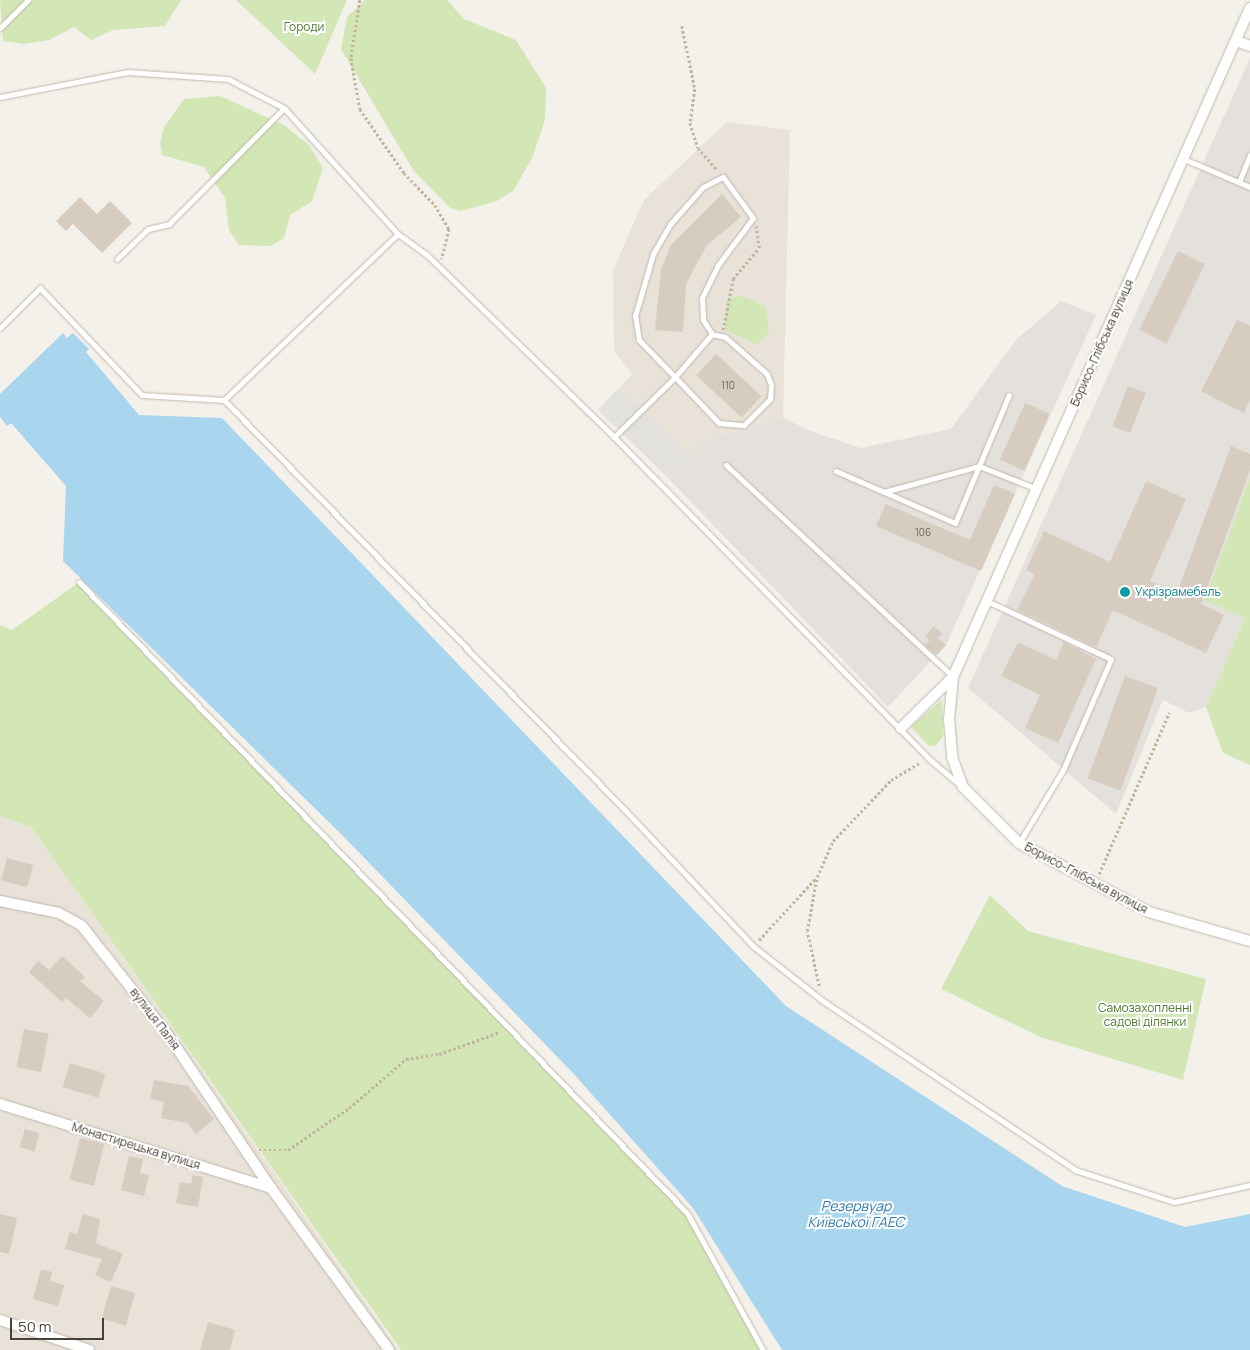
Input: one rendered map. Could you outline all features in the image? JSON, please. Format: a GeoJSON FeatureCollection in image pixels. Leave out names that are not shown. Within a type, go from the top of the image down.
{"type":"FeatureCollection","features":[{"type":"Feature","properties":{"kind":"street","name":"Борисо-Глібська вулиця"},"geometry":{"type":"LineString","coordinates":[[1250,8],[1237,41],[953,677],[950,706],[952,757],[963,787],[1019,843],[1094,885],[1149,912],[1250,941]]}},
{"type":"Feature","properties":{"kind":"street"},"geometry":{"type":"LineString","coordinates":[[1237,41],[1250,46]]}},
{"type":"Feature","properties":{"kind":"street","name":"Борисо-Глібська вулиця"},"geometry":{"type":"LineString","coordinates":[[901,728],[953,677]]}},
{"type":"Feature","properties":{"kind":"street","name":"вулиця Палія"},"geometry":{"type":"LineString","coordinates":[[0,900],[59,914],[82,926],[168,1035],[250,1153],[271,1188],[389,1350]]}},
{"type":"Feature","properties":{"kind":"street","name":"Монастирецька вулиця"},"geometry":{"type":"LineString","coordinates":[[0,1104],[271,1188]]}},
{"type":"Feature","properties":{"kind":"street"},"geometry":{"type":"LineString","coordinates":[[0,1320],[89,1350]]}},
{"type":"Feature","properties":{"kind":"lane"},"geometry":{"type":"LineString","coordinates":[[0,28],[28,0]]}},
{"type":"Feature","properties":{"kind":"lane"},"geometry":{"type":"LineString","coordinates":[[0,97],[128,72],[228,80],[284,108],[398,234],[440,268],[614,437],[901,728],[928,758],[963,787]]}},
{"type":"Feature","properties":{"kind":"lane"},"geometry":{"type":"LineString","coordinates":[[117,259],[148,229],[169,224],[284,108]]}},
{"type":"Feature","properties":{"kind":"lane"},"geometry":{"type":"LineString","coordinates":[[1239,182],[1250,155]]}},
{"type":"Feature","properties":{"kind":"lane"},"geometry":{"type":"LineString","coordinates":[[1184,159],[1250,187]]}},
{"type":"Feature","properties":{"kind":"lane"},"geometry":{"type":"LineString","coordinates":[[723,177],[753,218],[718,265],[702,298],[703,320],[712,334],[723,336],[767,374],[771,385],[770,399],[744,425],[719,423],[639,340],[635,316],[640,293],[654,254],[671,223],[703,187],[723,177]]}},
{"type":"Feature","properties":{"kind":"lane"},"geometry":{"type":"LineString","coordinates":[[224,400],[398,234]]}},
{"type":"Feature","properties":{"kind":"lane"},"geometry":{"type":"LineString","coordinates":[[0,328],[40,288],[142,394],[224,400],[603,787],[753,946],[823,1001],[1075,1170],[1174,1202],[1250,1185]]}},
{"type":"Feature","properties":{"kind":"lane"},"geometry":{"type":"LineString","coordinates":[[614,437],[675,377],[712,334]]}},
{"type":"Feature","properties":{"kind":"lane"},"geometry":{"type":"LineString","coordinates":[[836,470],[955,523],[1009,395]]}},
{"type":"Feature","properties":{"kind":"lane"},"geometry":{"type":"LineString","coordinates":[[726,465],[953,677]]}},
{"type":"Feature","properties":{"kind":"lane"},"geometry":{"type":"LineString","coordinates":[[884,492],[979,466],[1037,489]]}},
{"type":"Feature","properties":{"kind":"lane"},"geometry":{"type":"LineString","coordinates":[[79,582],[687,1213],[763,1350]]}},
{"type":"Feature","properties":{"kind":"lane"},"geometry":{"type":"LineString","coordinates":[[987,601],[1111,659],[1063,770],[1019,843]]}},
{"type":"Feature","properties":{"kind":"path"},"geometry":{"type":"LineString","coordinates":[[360,0],[351,58],[360,109],[404,173],[435,205],[449,229],[440,268]]}},
{"type":"Feature","properties":{"kind":"path"},"geometry":{"type":"LineString","coordinates":[[682,26],[695,90],[690,123],[698,148],[723,177]]}},
{"type":"Feature","properties":{"kind":"path"},"geometry":{"type":"LineString","coordinates":[[723,336],[722,320],[733,279],[759,248],[753,218]]}},
{"type":"Feature","properties":{"kind":"path"},"geometry":{"type":"LineString","coordinates":[[1094,885],[1169,713]]}},
{"type":"Feature","properties":{"kind":"path"},"geometry":{"type":"LineString","coordinates":[[823,1001],[807,931],[818,877],[834,841],[891,780],[928,758]]}},
{"type":"Feature","properties":{"kind":"path"},"geometry":{"type":"LineString","coordinates":[[753,946],[818,877]]}},
{"type":"Feature","properties":{"kind":"path"},"geometry":{"type":"LineString","coordinates":[[250,1153],[288,1150],[349,1108],[406,1059],[439,1054],[509,1028]]}},
{"type":"Feature","properties":{"kind":"shaded area"},"geometry":{"type":"Polygon","coordinates":[[[1250,58],[1250,478],[1204,600],[1245,619],[1206,707],[1189,713],[1163,700],[1116,814],[968,688],[1250,58]]]}},
{"type":"Feature","properties":{"kind":"shaded area"},"geometry":{"type":"Polygon","coordinates":[[[727,122],[790,130],[783,418],[705,440],[668,478],[599,411],[632,374],[614,350],[613,270],[644,200],[727,122]]]}},
{"type":"Feature","properties":{"kind":"shaded area"},"geometry":{"type":"Polygon","coordinates":[[[1061,301],[1096,315],[946,645],[888,707],[668,478],[705,440],[783,418],[813,432],[861,448],[951,429],[1016,340],[1061,301]]]}},
{"type":"Feature","properties":{"kind":"shaded area"},"geometry":{"type":"Polygon","coordinates":[[[619,388],[689,456],[669,478],[598,410],[619,388]]]}},
{"type":"Feature","properties":{"kind":"shaded area"},"geometry":{"type":"Polygon","coordinates":[[[0,816],[31,827],[399,1350],[0,1350],[0,816]]]}},
{"type":"Feature","properties":{"kind":"green space"},"geometry":{"type":"Polygon","coordinates":[[[0,0],[181,0],[165,26],[113,30],[91,40],[74,27],[49,40],[23,44],[3,41],[0,0]]]}},
{"type":"Feature","properties":{"kind":"green space","name":"Городи"},"geometry":{"type":"Polygon","coordinates":[[[236,0],[347,0],[315,74],[236,0]]]}},
{"type":"Feature","properties":{"kind":"green space"},"geometry":{"type":"Polygon","coordinates":[[[365,0],[447,0],[464,19],[516,40],[546,88],[545,120],[532,158],[513,191],[497,201],[461,211],[450,208],[413,170],[341,49],[347,17],[365,0]]]}},
{"type":"Feature","properties":{"kind":"green space"},"geometry":{"type":"Polygon","coordinates":[[[220,96],[284,125],[310,146],[323,168],[312,201],[290,215],[284,238],[271,246],[239,245],[229,230],[225,198],[204,167],[162,155],[160,143],[164,127],[184,99],[220,96]]]}},
{"type":"Feature","properties":{"kind":"green space"},"geometry":{"type":"Polygon","coordinates":[[[742,296],[766,307],[769,332],[757,345],[724,329],[728,298],[742,296]]]}},
{"type":"Feature","properties":{"kind":"green space"},"geometry":{"type":"Polygon","coordinates":[[[1250,478],[1250,765],[1223,753],[1206,707],[1245,619],[1204,600],[1250,478]]]}},
{"type":"Feature","properties":{"kind":"green space"},"geometry":{"type":"Polygon","coordinates":[[[79,582],[687,1213],[763,1350],[401,1350],[31,827],[0,816],[0,625],[12,630],[79,582]]]}},
{"type":"Feature","properties":{"kind":"green space"},"geometry":{"type":"Polygon","coordinates":[[[942,699],[943,736],[936,746],[929,746],[911,727],[942,699]]]}},
{"type":"Feature","properties":{"kind":"green space","name":"Самозахопленні садові ділянки"},"geometry":{"type":"Polygon","coordinates":[[[990,895],[1028,931],[1206,979],[1183,1080],[1040,1037],[941,989],[990,895]]]}},
{"type":"Feature","properties":{"kind":"water","name":"Резервуар Київської ГАЕС"},"geometry":{"type":"Polygon","coordinates":[[[63,333],[67,338],[73,333],[89,349],[86,352],[139,415],[222,418],[786,1006],[1062,1186],[1185,1227],[1250,1214],[1250,1350],[782,1350],[693,1208],[573,1073],[344,837],[63,561],[66,486],[11,423],[7,426],[0,417],[0,394],[63,333]]]}},
{"type":"Feature","properties":{"kind":"building"},"geometry":{"type":"Polygon","coordinates":[[[722,194],[741,217],[707,245],[686,284],[683,332],[655,330],[661,270],[671,245],[722,194]]]}},
{"type":"Feature","properties":{"kind":"building"},"geometry":{"type":"Polygon","coordinates":[[[80,197],[97,214],[110,201],[132,223],[102,253],[73,224],[66,231],[56,221],[80,197]]]}},
{"type":"Feature","properties":{"kind":"building"},"geometry":{"type":"Polygon","coordinates":[[[1178,251],[1205,264],[1166,343],[1139,330],[1178,251]]]}},
{"type":"Feature","properties":{"kind":"building"},"geometry":{"type":"Polygon","coordinates":[[[1237,320],[1250,326],[1250,400],[1244,413],[1201,391],[1237,320]]]}},
{"type":"Feature","properties":{"kind":"building"},"geometry":{"type":"Polygon","coordinates":[[[716,354],[761,396],[742,417],[696,375],[716,354]]]}},
{"type":"Feature","properties":{"kind":"building"},"geometry":{"type":"Polygon","coordinates":[[[1128,386],[1146,393],[1130,433],[1113,426],[1128,386]]]}},
{"type":"Feature","properties":{"kind":"building"},"geometry":{"type":"Polygon","coordinates":[[[1025,403],[1050,414],[1024,471],[1000,460],[1025,403]]]}},
{"type":"Feature","properties":{"kind":"building"},"geometry":{"type":"Polygon","coordinates":[[[1231,446],[1250,454],[1250,470],[1201,604],[1224,615],[1206,653],[1113,610],[1096,647],[1017,610],[1035,574],[1026,570],[1044,531],[1110,562],[1146,481],[1186,499],[1150,581],[1177,593],[1231,446]]]}},
{"type":"Feature","properties":{"kind":"building"},"geometry":{"type":"Polygon","coordinates":[[[994,485],[1015,494],[981,571],[876,526],[886,504],[970,540],[994,485]]]}},
{"type":"Feature","properties":{"kind":"building"},"geometry":{"type":"Polygon","coordinates":[[[934,626],[942,633],[937,638],[946,645],[937,655],[925,645],[930,640],[925,636],[934,626]]]}},
{"type":"Feature","properties":{"kind":"building"},"geometry":{"type":"Polygon","coordinates":[[[1018,642],[1056,660],[1064,642],[1096,659],[1058,743],[1025,728],[1040,695],[1001,676],[1018,642]]]}},
{"type":"Feature","properties":{"kind":"building"},"geometry":{"type":"Polygon","coordinates":[[[1125,676],[1158,688],[1121,790],[1088,778],[1125,676]]]}},
{"type":"Feature","properties":{"kind":"building"},"geometry":{"type":"Polygon","coordinates":[[[7,858],[33,865],[27,887],[1,880],[7,858]]]}},
{"type":"Feature","properties":{"kind":"building"},"geometry":{"type":"Polygon","coordinates":[[[62,956],[85,977],[80,981],[104,1001],[90,1018],[66,998],[62,1002],[29,972],[38,961],[49,970],[62,956]]]}},
{"type":"Feature","properties":{"kind":"building"},"geometry":{"type":"Polygon","coordinates":[[[24,1029],[49,1034],[41,1072],[17,1067],[24,1029]]]}},
{"type":"Feature","properties":{"kind":"building"},"geometry":{"type":"Polygon","coordinates":[[[70,1063],[105,1074],[98,1098],[63,1087],[70,1063]]]}},
{"type":"Feature","properties":{"kind":"building"},"geometry":{"type":"Polygon","coordinates":[[[154,1080],[188,1086],[214,1119],[196,1134],[187,1123],[161,1118],[164,1102],[150,1099],[154,1080]]]}},
{"type":"Feature","properties":{"kind":"building"},"geometry":{"type":"Polygon","coordinates":[[[25,1129],[39,1133],[34,1151],[20,1147],[25,1129]]]}},
{"type":"Feature","properties":{"kind":"building"},"geometry":{"type":"Polygon","coordinates":[[[80,1138],[104,1144],[94,1186],[70,1180],[80,1138]]]}},
{"type":"Feature","properties":{"kind":"building"},"geometry":{"type":"Polygon","coordinates":[[[129,1156],[143,1159],[140,1173],[149,1175],[144,1196],[121,1190],[129,1156]]]}},
{"type":"Feature","properties":{"kind":"building"},"geometry":{"type":"Polygon","coordinates":[[[193,1175],[203,1177],[198,1207],[176,1203],[180,1182],[191,1184],[193,1175]]]}},
{"type":"Feature","properties":{"kind":"building"},"geometry":{"type":"Polygon","coordinates":[[[0,1214],[17,1218],[9,1254],[0,1252],[0,1214]]]}},
{"type":"Feature","properties":{"kind":"building"},"geometry":{"type":"Polygon","coordinates":[[[83,1214],[100,1219],[96,1243],[123,1254],[111,1282],[95,1275],[102,1259],[65,1249],[70,1232],[77,1234],[83,1214]]]}},
{"type":"Feature","properties":{"kind":"building"},"geometry":{"type":"Polygon","coordinates":[[[41,1269],[52,1272],[50,1281],[64,1285],[58,1306],[33,1299],[41,1269]]]}},
{"type":"Feature","properties":{"kind":"building"},"geometry":{"type":"Polygon","coordinates":[[[111,1286],[135,1293],[126,1326],[102,1319],[111,1286]]]}},
{"type":"Feature","properties":{"kind":"building"},"geometry":{"type":"Polygon","coordinates":[[[208,1322],[235,1330],[230,1350],[200,1350],[208,1322]]]}},
{"type":"Feature","properties":{"kind":"place","name":"Укрізрамебель"},"geometry":{"type":"Point","coordinates":[1125,592]}}]}
